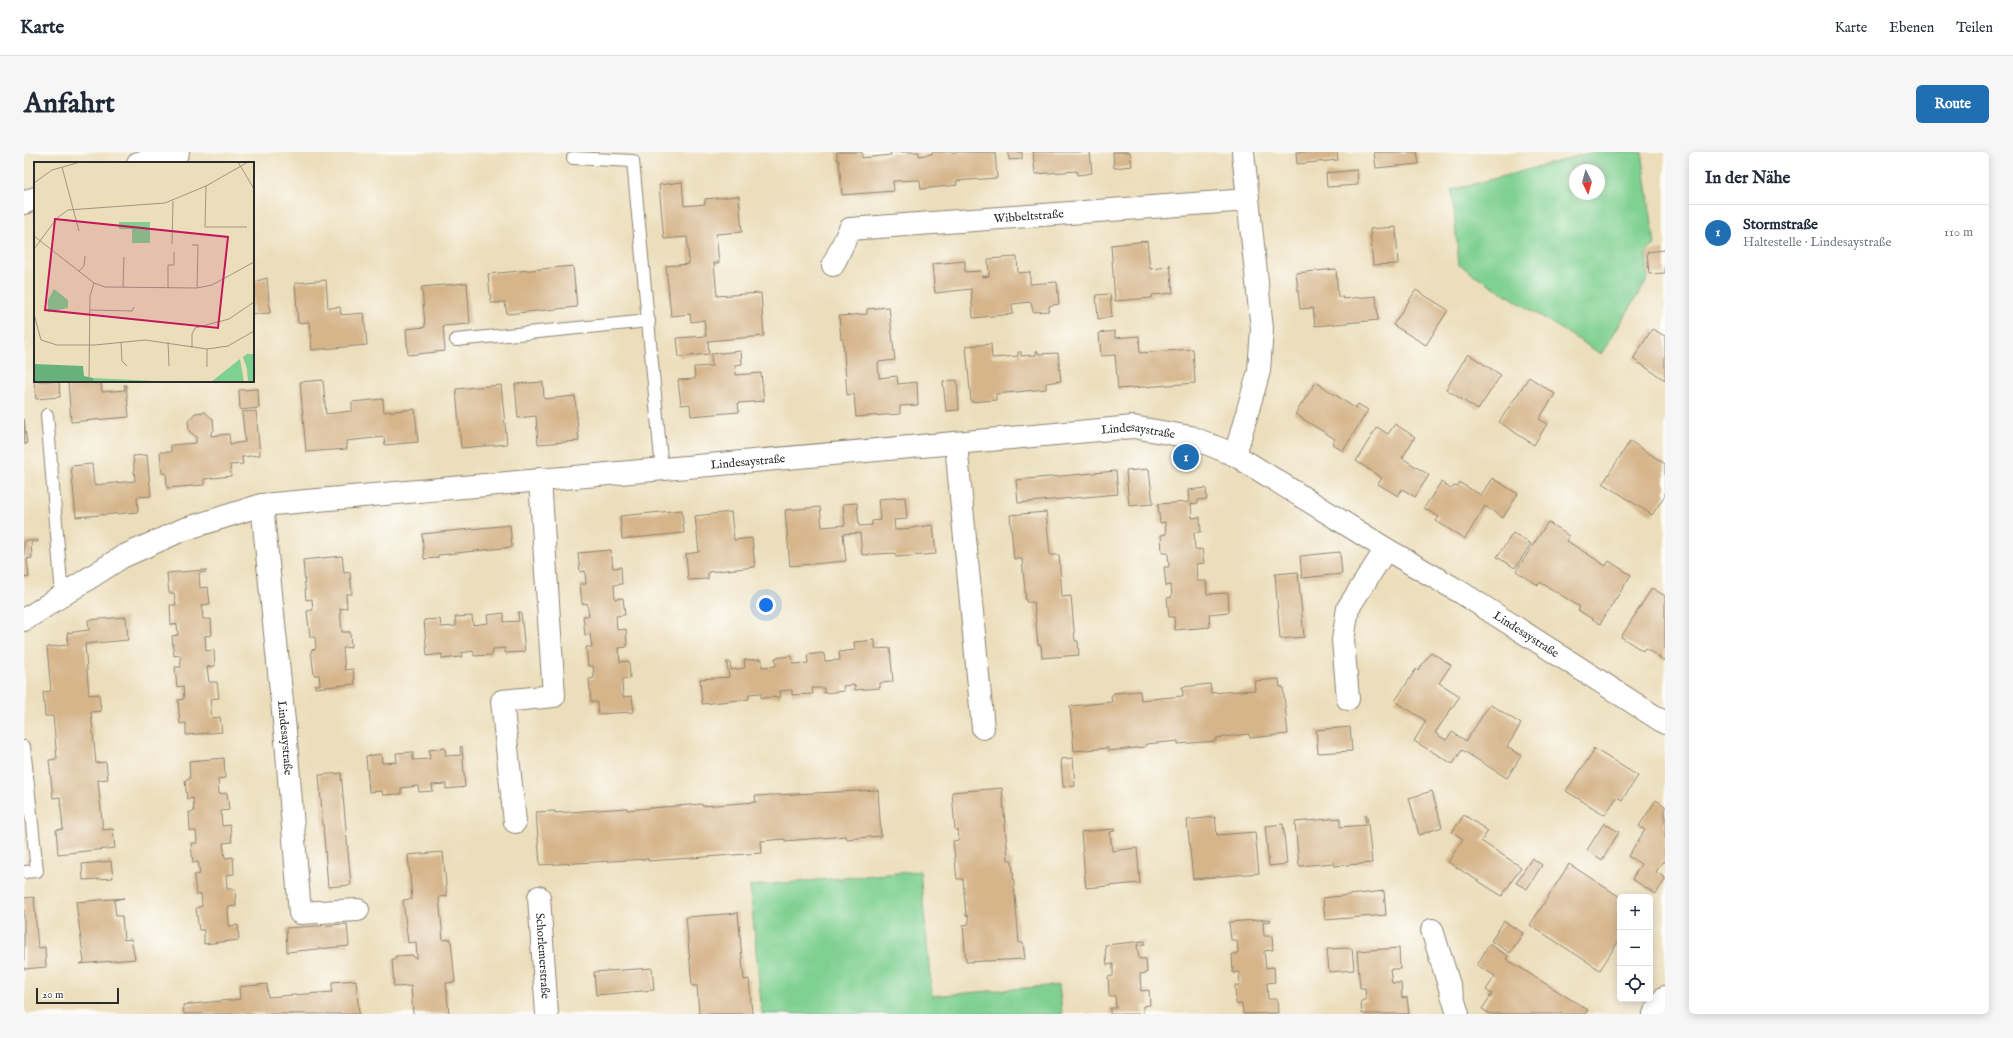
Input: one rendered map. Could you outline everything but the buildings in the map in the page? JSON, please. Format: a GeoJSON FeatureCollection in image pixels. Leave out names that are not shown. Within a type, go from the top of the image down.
{"type":"FeatureCollection","features":[{"type":"Feature","properties":{"kind":"street"},"geometry":{"type":"LineString","coordinates":[[142,162],[178,152]]}},
{"type":"Feature","properties":{"kind":"street"},"geometry":{"type":"LineString","coordinates":[[1235,455],[1259,371],[1262,329],[1243,152]]}},
{"type":"Feature","properties":{"kind":"street"},"geometry":{"type":"LineString","coordinates":[[24,203],[34,198]]}},
{"type":"Feature","properties":{"kind":"street","name":"Wibbeltstraße"},"geometry":{"type":"LineString","coordinates":[[833,265],[850,229],[1248,200]]}},
{"type":"Feature","properties":{"kind":"street","name":"Lindesaystraße"},"geometry":{"type":"LineString","coordinates":[[24,620],[122,557],[182,530],[262,505],[540,479],[662,470],[826,453],[956,444],[1133,427],[1191,436],[1235,455],[1386,549],[1462,593],[1665,723]]}},
{"type":"Feature","properties":{"kind":"street"},"geometry":{"type":"LineString","coordinates":[[956,444],[983,728]]}},
{"type":"Feature","properties":{"kind":"street"},"geometry":{"type":"LineString","coordinates":[[515,822],[502,701],[554,696],[540,479]]}},
{"type":"Feature","properties":{"kind":"street","name":"Lindesaystraße"},"geometry":{"type":"LineString","coordinates":[[262,505],[286,741],[300,913],[358,910]]}},
{"type":"Feature","properties":{"kind":"street"},"geometry":{"type":"LineString","coordinates":[[1348,699],[1343,640],[1348,608],[1386,549]]}},
{"type":"Feature","properties":{"kind":"street","name":"Schorlemerstraße"},"geometry":{"type":"LineString","coordinates":[[539,897],[547,1014]]}},
{"type":"Feature","properties":{"kind":"street"},"geometry":{"type":"LineString","coordinates":[[1432,930],[1458,1014]]}},
{"type":"Feature","properties":{"kind":"street"},"geometry":{"type":"LineString","coordinates":[[1654,1014],[1665,997]]}},
{"type":"Feature","properties":{"kind":"lane"},"geometry":{"type":"LineString","coordinates":[[573,158],[633,161],[662,470]]}},
{"type":"Feature","properties":{"kind":"lane"},"geometry":{"type":"LineString","coordinates":[[456,340],[649,321]]}},
{"type":"Feature","properties":{"kind":"lane"},"geometry":{"type":"LineString","coordinates":[[48,415],[62,595]]}},
{"type":"Feature","properties":{"kind":"lane"},"geometry":{"type":"LineString","coordinates":[[24,747],[37,871],[24,872]]}},
{"type":"Feature","properties":{"kind":"green space"},"geometry":{"type":"Polygon","coordinates":[[[1593,152],[1642,152],[1655,246],[1651,247],[1646,254],[1648,279],[1601,354],[1459,265],[1452,190],[1593,152]]]}},
{"type":"Feature","properties":{"kind":"green space"},"geometry":{"type":"Polygon","coordinates":[[[920,871],[932,996],[1059,985],[1062,1014],[762,1014],[750,886],[920,871]]]}},
{"type":"Feature","properties":{"kind":"place","name":"Stormstraße"},"geometry":{"type":"Point","coordinates":[1186,457]}}]}
